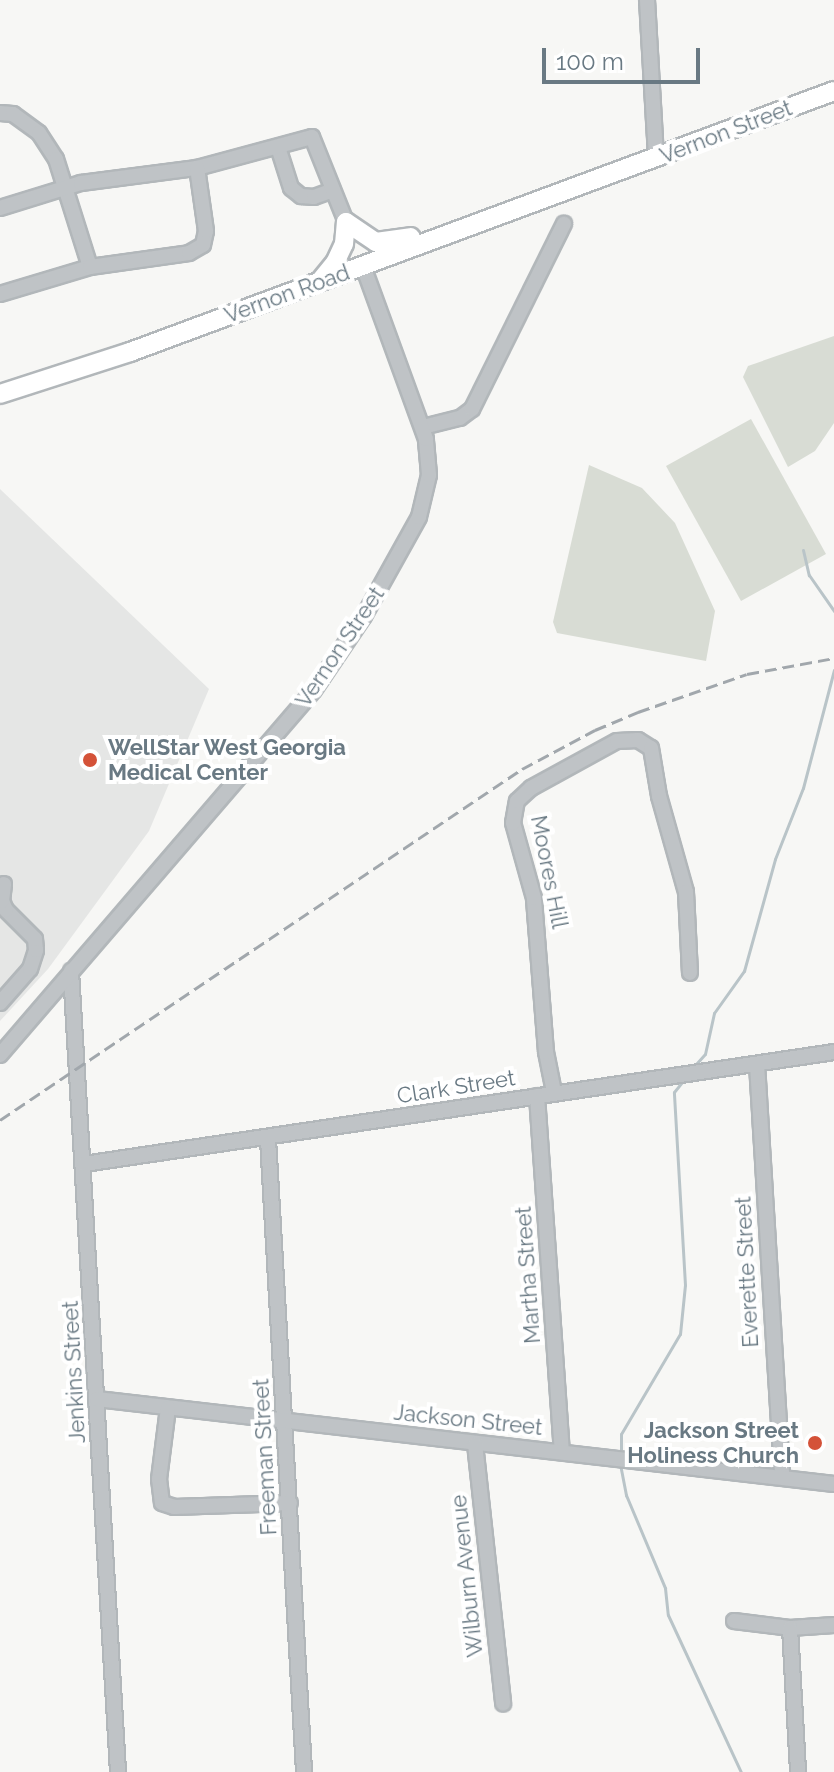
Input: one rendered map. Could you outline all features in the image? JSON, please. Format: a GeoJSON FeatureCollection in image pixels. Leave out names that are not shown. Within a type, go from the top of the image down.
{"type":"FeatureCollection","features":[{"type":"Feature","properties":{"kind":"main road","name":"Vernon Street"},"geometry":{"type":"LineString","coordinates":[[572,189],[834,91]]}},
{"type":"Feature","properties":{"kind":"main road","name":"Vernon Road"},"geometry":{"type":"LineString","coordinates":[[0,394],[44,383],[572,189]]}},
{"type":"Feature","properties":{"kind":"main road"},"geometry":{"type":"LineString","coordinates":[[318,283],[335,263],[344,244],[346,222],[376,242],[465,227]]}},
{"type":"Feature","properties":{"kind":"street"},"geometry":{"type":"LineString","coordinates":[[647,0],[656,158]]}},
{"type":"Feature","properties":{"kind":"street"},"geometry":{"type":"LineString","coordinates":[[0,113],[13,114],[39,133],[56,159],[90,267]]}},
{"type":"Feature","properties":{"kind":"street"},"geometry":{"type":"LineString","coordinates":[[0,208],[127,175],[197,168],[312,137],[346,222]]}},
{"type":"Feature","properties":{"kind":"street"},"geometry":{"type":"LineString","coordinates":[[278,147],[291,188],[301,196],[314,197],[333,190]]}},
{"type":"Feature","properties":{"kind":"street"},"geometry":{"type":"LineString","coordinates":[[0,294],[90,267],[189,253],[203,245],[206,231],[197,168]]}},
{"type":"Feature","properties":{"kind":"street"},"geometry":{"type":"LineString","coordinates":[[423,427],[460,418],[472,409],[564,224]]}},
{"type":"Feature","properties":{"kind":"street","name":"Vernon Street"},"geometry":{"type":"LineString","coordinates":[[0,1055],[145,890],[337,660],[391,570],[424,504],[429,463],[423,427],[363,266]]}},
{"type":"Feature","properties":{"kind":"street","name":"Moores Hill"},"geometry":{"type":"LineString","coordinates":[[554,1092],[546,1052],[534,898],[513,823],[517,801],[531,788],[617,741],[638,740],[651,748],[659,796],[686,892],[690,973]]}},
{"type":"Feature","properties":{"kind":"street"},"geometry":{"type":"LineString","coordinates":[[0,1003],[30,969],[36,950],[35,939],[6,910],[2,901],[4,884]]}},
{"type":"Feature","properties":{"kind":"street","name":"Jenkins Street"},"geometry":{"type":"LineString","coordinates":[[71,971],[118,1772]]}},
{"type":"Feature","properties":{"kind":"street","name":"Clark Street"},"geometry":{"type":"LineString","coordinates":[[84,1164],[268,1139],[554,1092],[834,1052]]}},
{"type":"Feature","properties":{"kind":"street","name":"Everette Street"},"geometry":{"type":"LineString","coordinates":[[757,1064],[782,1477]]}},
{"type":"Feature","properties":{"kind":"street","name":"Martha Street"},"geometry":{"type":"LineString","coordinates":[[537,1096],[562,1451]]}},
{"type":"Feature","properties":{"kind":"street","name":"Freeman Street"},"geometry":{"type":"LineString","coordinates":[[268,1139],[304,1772]]}},
{"type":"Feature","properties":{"kind":"street","name":"Jackson Street"},"geometry":{"type":"LineString","coordinates":[[97,1399],[834,1484]]}},
{"type":"Feature","properties":{"kind":"street"},"geometry":{"type":"LineString","coordinates":[[168,1408],[159,1479],[162,1503],[174,1507],[290,1503]]}},
{"type":"Feature","properties":{"kind":"street","name":"Wilburn Avenue"},"geometry":{"type":"LineString","coordinates":[[475,1444],[503,1703]]}},
{"type":"Feature","properties":{"kind":"street"},"geometry":{"type":"LineString","coordinates":[[734,1621],[790,1628],[834,1625]]}},
{"type":"Feature","properties":{"kind":"street"},"geometry":{"type":"LineString","coordinates":[[790,1628],[798,1772]]}},
{"type":"Feature","properties":{"kind":"shaded area"},"geometry":{"type":"Polygon","coordinates":[[[834,336],[834,423],[815,451],[788,467],[743,377],[748,366],[834,336]]]}},
{"type":"Feature","properties":{"kind":"shaded area"},"geometry":{"type":"Polygon","coordinates":[[[751,419],[826,554],[741,601],[666,466],[751,419]]]}},
{"type":"Feature","properties":{"kind":"shaded area"},"geometry":{"type":"Polygon","coordinates":[[[589,465],[642,488],[675,523],[715,611],[706,661],[557,633],[553,622],[589,465]]]}},
{"type":"Feature","properties":{"kind":"shaded area","name":"WellStar West Georgia Medical Center"},"geometry":{"type":"Polygon","coordinates":[[[0,489],[209,689],[149,831],[48,969],[0,1021],[0,489]]]}},
{"type":"Feature","properties":{"kind":"waterway"},"geometry":{"type":"LineString","coordinates":[[803,550],[809,575],[834,611]]}},
{"type":"Feature","properties":{"kind":"waterway"},"geometry":{"type":"LineString","coordinates":[[696,1064],[705,1054],[714,1013],[744,971],[775,859],[803,788],[834,670]]}},
{"type":"Feature","properties":{"kind":"waterway"},"geometry":{"type":"LineString","coordinates":[[621,1449],[621,1434],[680,1334],[685,1285],[674,1092],[682,1082]]}},
{"type":"Feature","properties":{"kind":"waterway"},"geometry":{"type":"LineString","coordinates":[[620,1464],[626,1495],[665,1588],[668,1615],[741,1772]]}},
{"type":"Feature","properties":{"kind":"railway"},"geometry":{"type":"LineString","coordinates":[[0,1120],[522,769],[595,730],[638,712],[747,674],[834,658]]}},
{"type":"Feature","properties":{"kind":"place","name":"WellStar West Georgia Medical Center"},"geometry":{"type":"Point","coordinates":[90,760]}},
{"type":"Feature","properties":{"kind":"place","name":"Jackson Street Holiness Church"},"geometry":{"type":"Point","coordinates":[815,1443]}}]}
